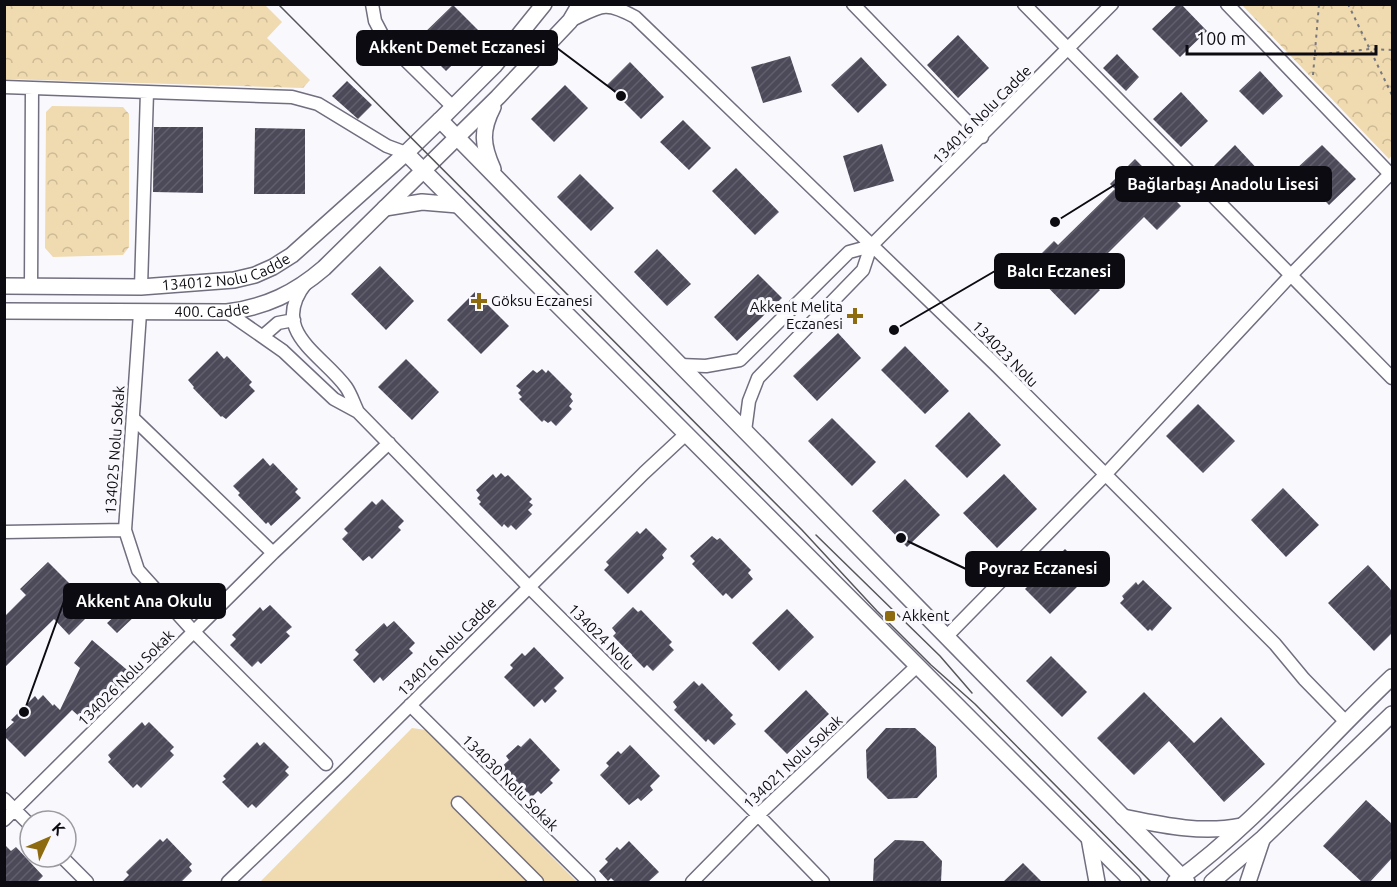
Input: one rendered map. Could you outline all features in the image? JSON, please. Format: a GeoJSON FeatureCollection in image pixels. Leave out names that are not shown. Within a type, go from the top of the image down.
{"type":"FeatureCollection","features":[{"type":"Feature","properties":{"kind":"main road","name":"134012 Nolu Cadde"},"geometry":{"type":"LineString","coordinates":[[4,286],[141,287],[234,280],[255,275],[273,267],[292,255],[406,153],[494,66],[544,4]]}},
{"type":"Feature","properties":{"kind":"main road"},"geometry":{"type":"LineString","coordinates":[[498,180],[486,153],[485,122],[498,97],[570,21],[580,4]]}},
{"type":"Feature","properties":{"kind":"main road","name":"400. Cadde"},"geometry":{"type":"LineString","coordinates":[[4,311],[227,312],[269,303],[306,283],[498,97]]}},
{"type":"Feature","properties":{"kind":"main road"},"geometry":{"type":"LineString","coordinates":[[440,120],[1123,817],[1181,881],[1267,805],[1345,721],[1392,677]]}},
{"type":"Feature","properties":{"kind":"main road"},"geometry":{"type":"LineString","coordinates":[[406,153],[687,433],[916,667],[1133,882]]}},
{"type":"Feature","properties":{"kind":"main road"},"geometry":{"type":"LineString","coordinates":[[385,208],[422,202],[458,205]]}},
{"type":"Feature","properties":{"kind":"main road"},"geometry":{"type":"LineString","coordinates":[[1212,882],[1263,838],[1392,714]]}},
{"type":"Feature","properties":{"kind":"main road"},"geometry":{"type":"LineString","coordinates":[[1123,817],[1194,829],[1224,829],[1244,825]]}},
{"type":"Feature","properties":{"kind":"main road"},"geometry":{"type":"LineString","coordinates":[[1089,838],[1097,882]]}},
{"type":"Feature","properties":{"kind":"main road"},"geometry":{"type":"LineString","coordinates":[[1248,882],[1263,838]]}},
{"type":"Feature","properties":{"kind":"street"},"geometry":{"type":"LineString","coordinates":[[372,4],[375,21],[385,40],[453,107]]}},
{"type":"Feature","properties":{"kind":"street"},"geometry":{"type":"LineString","coordinates":[[629,4],[635,17]]}},
{"type":"Feature","properties":{"kind":"street"},"geometry":{"type":"LineString","coordinates":[[853,4],[982,137]]}},
{"type":"Feature","properties":{"kind":"street"},"geometry":{"type":"LineString","coordinates":[[1024,4],[1392,378]]}},
{"type":"Feature","properties":{"kind":"street","name":"134016 Nolu Cadde"},"geometry":{"type":"LineString","coordinates":[[871,246],[1112,4]]}},
{"type":"Feature","properties":{"kind":"street"},"geometry":{"type":"LineString","coordinates":[[946,637],[1104,476],[1291,275],[1391,173],[1227,4]]}},
{"type":"Feature","properties":{"kind":"street"},"geometry":{"type":"LineString","coordinates":[[570,21],[603,6],[615,6],[635,17]]}},
{"type":"Feature","properties":{"kind":"street","name":"134023 Nolu"},"geometry":{"type":"LineString","coordinates":[[635,17],[996,366],[1275,644],[1304,679],[1345,721]]}},
{"type":"Feature","properties":{"kind":"street"},"geometry":{"type":"LineString","coordinates":[[4,87],[292,97],[318,104],[387,146],[406,153]]}},
{"type":"Feature","properties":{"kind":"street"},"geometry":{"type":"LineString","coordinates":[[31,287],[32,88]]}},
{"type":"Feature","properties":{"kind":"street"},"geometry":{"type":"LineString","coordinates":[[141,287],[147,92]]}},
{"type":"Feature","properties":{"kind":"street"},"geometry":{"type":"LineString","coordinates":[[680,365],[706,366],[740,360],[849,252],[871,246]]}},
{"type":"Feature","properties":{"kind":"street"},"geometry":{"type":"LineString","coordinates":[[745,431],[749,401],[758,378],[863,270],[871,246]]}},
{"type":"Feature","properties":{"kind":"street"},"geometry":{"type":"LineString","coordinates":[[263,336],[278,323],[294,320],[295,304],[306,283]]}},
{"type":"Feature","properties":{"kind":"street","name":"134024 Nolu"},"geometry":{"type":"LineString","coordinates":[[227,312],[283,351],[334,399],[358,412],[823,882]]}},
{"type":"Feature","properties":{"kind":"street","name":"134025 Nolu Sokak"},"geometry":{"type":"LineString","coordinates":[[140,313],[125,530],[138,570],[194,632],[326,764]]}},
{"type":"Feature","properties":{"kind":"street","name":"134024 Nolu"},"geometry":{"type":"LineString","coordinates":[[294,320],[304,344],[346,387],[358,412]]}},
{"type":"Feature","properties":{"kind":"street"},"geometry":{"type":"LineString","coordinates":[[132,418],[273,554]]}},
{"type":"Feature","properties":{"kind":"street","name":"134016 Nolu Cadde"},"geometry":{"type":"LineString","coordinates":[[228,882],[687,433]]}},
{"type":"Feature","properties":{"kind":"street","name":"134026 Nolu Sokak"},"geometry":{"type":"LineString","coordinates":[[4,820],[273,554],[389,443]]}},
{"type":"Feature","properties":{"kind":"street"},"geometry":{"type":"LineString","coordinates":[[4,532],[125,530]]}},
{"type":"Feature","properties":{"kind":"street","name":"134021 Nolu Sokak"},"geometry":{"type":"LineString","coordinates":[[692,882],[758,815],[916,667]]}},
{"type":"Feature","properties":{"kind":"street","name":"134030 Nolu Sokak"},"geometry":{"type":"LineString","coordinates":[[410,705],[588,882]]}},
{"type":"Feature","properties":{"kind":"street"},"geometry":{"type":"LineString","coordinates":[[4,799],[18,813]]}},
{"type":"Feature","properties":{"kind":"street"},"geometry":{"type":"LineString","coordinates":[[458,803],[537,882]]}},
{"type":"Feature","properties":{"kind":"street"},"geometry":{"type":"LineString","coordinates":[[74,869],[87,882]]}},
{"type":"Feature","properties":{"kind":"path"},"geometry":{"type":"LineString","coordinates":[[1313,75],[1319,4]]}},
{"type":"Feature","properties":{"kind":"path"},"geometry":{"type":"LineString","coordinates":[[1348,4],[1392,95]]}},
{"type":"Feature","properties":{"kind":"path"},"geometry":{"type":"LineString","coordinates":[[1314,54],[1370,49],[1392,50]]}},
{"type":"Feature","properties":{"kind":"green space"},"geometry":{"type":"Polygon","coordinates":[[[4,5],[265,5],[282,22],[267,38],[310,80],[303,88],[5,79],[4,5]]]}},
{"type":"Feature","properties":{"kind":"green space"},"geometry":{"type":"Polygon","coordinates":[[[1242,5],[1392,5],[1392,155],[1389,159],[1242,5]]]}},
{"type":"Feature","properties":{"kind":"green space"},"geometry":{"type":"Polygon","coordinates":[[[52,106],[123,107],[129,114],[129,247],[123,255],[53,257],[45,248],[46,112],[52,106]]]}},
{"type":"Feature","properties":{"kind":"green space"},"geometry":{"type":"Polygon","coordinates":[[[412,728],[426,730],[577,882],[260,882],[412,728]]]}},
{"type":"Feature","properties":{"kind":"building"},"geometry":{"type":"Polygon","coordinates":[[[1178,4],[1181,4],[1207,31],[1180,57],[1152,29],[1178,4]]]}},
{"type":"Feature","properties":{"kind":"building"},"geometry":{"type":"Polygon","coordinates":[[[453,5],[483,35],[446,71],[416,41],[453,5]]]}},
{"type":"Feature","properties":{"kind":"building"},"geometry":{"type":"Polygon","coordinates":[[[958,35],[989,68],[958,98],[927,65],[958,35]]]}},
{"type":"Feature","properties":{"kind":"building"},"geometry":{"type":"Polygon","coordinates":[[[1117,54],[1139,77],[1126,91],[1103,68],[1117,54]]]}},
{"type":"Feature","properties":{"kind":"building"},"geometry":{"type":"Polygon","coordinates":[[[790,56],[802,92],[763,103],[751,67],[790,56]]]}},
{"type":"Feature","properties":{"kind":"building"},"geometry":{"type":"Polygon","coordinates":[[[861,57],[887,85],[858,113],[831,85],[861,57]]]}},
{"type":"Feature","properties":{"kind":"building"},"geometry":{"type":"Polygon","coordinates":[[[630,62],[664,97],[641,119],[607,85],[630,62]]]}},
{"type":"Feature","properties":{"kind":"building"},"geometry":{"type":"Polygon","coordinates":[[[1260,71],[1283,96],[1263,115],[1239,91],[1260,71]]]}},
{"type":"Feature","properties":{"kind":"building"},"geometry":{"type":"Polygon","coordinates":[[[347,81],[372,105],[358,119],[332,96],[347,81]]]}},
{"type":"Feature","properties":{"kind":"building"},"geometry":{"type":"Polygon","coordinates":[[[565,85],[588,108],[554,142],[531,119],[565,85]]]}},
{"type":"Feature","properties":{"kind":"building"},"geometry":{"type":"Polygon","coordinates":[[[1181,92],[1208,121],[1181,147],[1153,119],[1181,92]]]}},
{"type":"Feature","properties":{"kind":"building"},"geometry":{"type":"Polygon","coordinates":[[[683,120],[711,148],[689,170],[660,142],[683,120]]]}},
{"type":"Feature","properties":{"kind":"building"},"geometry":{"type":"Polygon","coordinates":[[[154,127],[203,127],[203,193],[153,192],[154,127]]]}},
{"type":"Feature","properties":{"kind":"building"},"geometry":{"type":"Polygon","coordinates":[[[255,128],[305,129],[305,194],[254,194],[255,128]]]}},
{"type":"Feature","properties":{"kind":"building"},"geometry":{"type":"Polygon","coordinates":[[[882,144],[894,181],[854,192],[843,156],[882,144]]]}},
{"type":"Feature","properties":{"kind":"building"},"geometry":{"type":"Polygon","coordinates":[[[1235,145],[1262,174],[1235,200],[1208,172],[1235,145]]]}},
{"type":"Feature","properties":{"kind":"building"},"geometry":{"type":"Polygon","coordinates":[[[1322,145],[1356,179],[1329,205],[1295,170],[1322,145]]]}},
{"type":"Feature","properties":{"kind":"building"},"geometry":{"type":"Polygon","coordinates":[[[1135,159],[1181,206],[1157,230],[1144,217],[1085,276],[1100,290],[1075,315],[1028,267],[1054,241],[1058,245],[1115,189],[1110,184],[1135,159]]]}},
{"type":"Feature","properties":{"kind":"building"},"geometry":{"type":"Polygon","coordinates":[[[736,168],[779,212],[755,235],[712,191],[736,168]]]}},
{"type":"Feature","properties":{"kind":"building"},"geometry":{"type":"Polygon","coordinates":[[[580,174],[614,208],[591,231],[557,197],[580,174]]]}},
{"type":"Feature","properties":{"kind":"building"},"geometry":{"type":"Polygon","coordinates":[[[657,249],[691,284],[667,306],[634,272],[657,249]]]}},
{"type":"Feature","properties":{"kind":"building"},"geometry":{"type":"Polygon","coordinates":[[[380,266],[414,301],[386,330],[351,294],[380,266]]]}},
{"type":"Feature","properties":{"kind":"building"},"geometry":{"type":"Polygon","coordinates":[[[758,274],[782,298],[737,341],[714,317],[758,274]]]}},
{"type":"Feature","properties":{"kind":"building"},"geometry":{"type":"Polygon","coordinates":[[[475,292],[509,326],[481,354],[447,320],[475,292]]]}},
{"type":"Feature","properties":{"kind":"building"},"geometry":{"type":"Polygon","coordinates":[[[838,333],[861,358],[817,401],[793,376],[838,333]]]}},
{"type":"Feature","properties":{"kind":"building"},"geometry":{"type":"Polygon","coordinates":[[[905,346],[949,391],[925,414],[881,370],[905,346]]]}},
{"type":"Feature","properties":{"kind":"building"},"geometry":{"type":"Polygon","coordinates":[[[217,351],[224,359],[227,356],[252,382],[249,385],[255,391],[226,419],[221,417],[188,380],[217,351]]]}},
{"type":"Feature","properties":{"kind":"building"},"geometry":{"type":"Polygon","coordinates":[[[406,359],[439,392],[412,420],[378,387],[406,359]]]}},
{"type":"Feature","properties":{"kind":"building"},"geometry":{"type":"Polygon","coordinates":[[[542,369],[546,373],[548,370],[572,394],[570,397],[573,401],[569,406],[572,409],[556,426],[551,421],[542,422],[519,399],[522,397],[518,393],[521,390],[516,386],[533,370],[537,373],[542,369]]]}},
{"type":"Feature","properties":{"kind":"building"},"geometry":{"type":"Polygon","coordinates":[[[1198,404],[1235,441],[1203,473],[1166,436],[1198,404]]]}},
{"type":"Feature","properties":{"kind":"building"},"geometry":{"type":"Polygon","coordinates":[[[969,412],[1001,445],[967,478],[935,446],[969,412]]]}},
{"type":"Feature","properties":{"kind":"building"},"geometry":{"type":"Polygon","coordinates":[[[832,418],[876,462],[852,486],[808,441],[832,418]]]}},
{"type":"Feature","properties":{"kind":"building"},"geometry":{"type":"Polygon","coordinates":[[[263,458],[270,466],[273,463],[298,489],[295,492],[301,498],[271,526],[268,522],[266,524],[238,495],[240,493],[233,486],[263,458]]]}},
{"type":"Feature","properties":{"kind":"building"},"geometry":{"type":"Polygon","coordinates":[[[501,473],[505,477],[508,475],[532,499],[529,502],[533,505],[528,510],[532,514],[516,530],[511,525],[508,528],[504,524],[502,527],[479,504],[481,502],[477,498],[480,495],[476,490],[493,474],[496,478],[501,473]]]}},
{"type":"Feature","properties":{"kind":"building"},"geometry":{"type":"Polygon","coordinates":[[[1004,474],[1037,509],[997,548],[963,513],[1004,474]]]}},
{"type":"Feature","properties":{"kind":"building"},"geometry":{"type":"Polygon","coordinates":[[[905,479],[940,515],[907,547],[872,511],[905,479]]]}},
{"type":"Feature","properties":{"kind":"building"},"geometry":{"type":"Polygon","coordinates":[[[1283,488],[1319,525],[1286,557],[1251,520],[1283,488]]]}},
{"type":"Feature","properties":{"kind":"building"},"geometry":{"type":"Polygon","coordinates":[[[382,499],[404,521],[398,527],[401,530],[372,559],[369,556],[363,561],[342,539],[348,533],[344,529],[372,501],[376,505],[382,499]]]}},
{"type":"Feature","properties":{"kind":"building"},"geometry":{"type":"Polygon","coordinates":[[[646,528],[667,549],[662,555],[664,558],[628,594],[604,570],[609,565],[606,562],[637,531],[640,534],[646,528]]]}},
{"type":"Feature","properties":{"kind":"building"},"geometry":{"type":"Polygon","coordinates":[[[712,536],[717,540],[720,538],[751,570],[748,573],[753,579],[732,599],[726,593],[723,596],[692,564],[695,561],[690,556],[712,536]]]}},
{"type":"Feature","properties":{"kind":"building"},"geometry":{"type":"Polygon","coordinates":[[[1065,549],[1090,574],[1050,614],[1025,589],[1065,549]]]}},
{"type":"Feature","properties":{"kind":"building"},"geometry":{"type":"Polygon","coordinates":[[[48,562],[95,609],[69,635],[54,619],[4,668],[4,617],[26,595],[20,589],[48,562]]]}},
{"type":"Feature","properties":{"kind":"building"},"geometry":{"type":"Polygon","coordinates":[[[1368,565],[1392,591],[1392,633],[1374,651],[1328,603],[1368,565]]]}},
{"type":"Feature","properties":{"kind":"building"},"geometry":{"type":"Polygon","coordinates":[[[1143,580],[1172,608],[1152,631],[1150,629],[1148,631],[1120,603],[1124,599],[1122,596],[1136,582],[1138,585],[1143,580]]]}},
{"type":"Feature","properties":{"kind":"building"},"geometry":{"type":"Polygon","coordinates":[[[128,604],[137,614],[117,633],[107,623],[128,604]]]}},
{"type":"Feature","properties":{"kind":"building"},"geometry":{"type":"Polygon","coordinates":[[[270,605],[292,627],[286,632],[290,636],[261,664],[258,661],[252,667],[230,645],[236,639],[232,635],[260,607],[263,611],[270,605]]]}},
{"type":"Feature","properties":{"kind":"building"},"geometry":{"type":"Polygon","coordinates":[[[633,607],[638,612],[641,610],[672,642],[669,645],[674,650],[653,671],[647,665],[644,668],[613,636],[616,633],[612,628],[633,607]]]}},
{"type":"Feature","properties":{"kind":"building"},"geometry":{"type":"Polygon","coordinates":[[[787,609],[814,637],[779,671],[752,643],[787,609]]]}},
{"type":"Feature","properties":{"kind":"building"},"geometry":{"type":"Polygon","coordinates":[[[394,621],[415,643],[409,649],[413,653],[383,681],[380,677],[374,683],[353,660],[359,654],[355,650],[384,623],[387,627],[394,621]]]}},
{"type":"Feature","properties":{"kind":"building"},"geometry":{"type":"Polygon","coordinates":[[[92,640],[133,675],[116,697],[112,694],[91,722],[85,717],[82,719],[72,710],[25,757],[4,736],[4,731],[14,722],[11,720],[35,696],[38,700],[43,695],[60,710],[80,668],[74,663],[92,640]]]}},
{"type":"Feature","properties":{"kind":"building"},"geometry":{"type":"Polygon","coordinates":[[[534,647],[564,678],[554,688],[557,691],[545,703],[542,699],[534,707],[504,677],[513,668],[510,665],[522,653],[525,656],[534,647]]]}},
{"type":"Feature","properties":{"kind":"building"},"geometry":{"type":"Polygon","coordinates":[[[1051,656],[1087,692],[1062,717],[1026,681],[1051,656]]]}},
{"type":"Feature","properties":{"kind":"building"},"geometry":{"type":"Polygon","coordinates":[[[694,681],[699,686],[702,683],[733,715],[730,718],[736,724],[714,745],[708,739],[706,742],[674,710],[677,707],[673,702],[694,681]]]}},
{"type":"Feature","properties":{"kind":"building"},"geometry":{"type":"Polygon","coordinates":[[[806,690],[829,714],[787,754],[764,731],[806,690]]]}},
{"type":"Feature","properties":{"kind":"building"},"geometry":{"type":"Polygon","coordinates":[[[1144,692],[1194,743],[1221,717],[1265,764],[1224,802],[1169,741],[1134,775],[1097,738],[1144,692]]]}},
{"type":"Feature","properties":{"kind":"building"},"geometry":{"type":"Polygon","coordinates":[[[142,722],[145,726],[149,722],[174,747],[170,751],[174,755],[141,788],[137,784],[133,788],[108,762],[111,759],[108,755],[142,722]]]}},
{"type":"Feature","properties":{"kind":"building"},"geometry":{"type":"Polygon","coordinates":[[[886,728],[915,728],[936,747],[937,777],[917,798],[888,799],[867,778],[866,750],[886,728]]]}},
{"type":"Feature","properties":{"kind":"building"},"geometry":{"type":"Polygon","coordinates":[[[530,738],[560,770],[550,780],[553,783],[541,794],[538,791],[530,799],[500,768],[509,760],[506,756],[530,738]]]}},
{"type":"Feature","properties":{"kind":"building"},"geometry":{"type":"Polygon","coordinates":[[[257,742],[260,746],[264,742],[289,767],[285,771],[289,775],[256,808],[252,804],[248,808],[222,782],[226,779],[223,776],[257,742]]]}},
{"type":"Feature","properties":{"kind":"building"},"geometry":{"type":"Polygon","coordinates":[[[630,745],[660,776],[650,786],[653,790],[641,801],[638,798],[629,805],[600,775],[609,766],[606,763],[618,751],[621,754],[630,745]]]}},
{"type":"Feature","properties":{"kind":"building"},"geometry":{"type":"Polygon","coordinates":[[[1366,800],[1392,824],[1392,858],[1370,882],[1362,882],[1323,846],[1366,800]]]}},
{"type":"Feature","properties":{"kind":"building"},"geometry":{"type":"Polygon","coordinates":[[[167,838],[192,864],[189,867],[192,871],[181,882],[122,882],[129,875],[126,872],[160,839],[163,842],[167,838]]]}},
{"type":"Feature","properties":{"kind":"building"},"geometry":{"type":"Polygon","coordinates":[[[895,840],[923,841],[942,861],[941,882],[873,882],[874,859],[895,840]]]}},
{"type":"Feature","properties":{"kind":"building"},"geometry":{"type":"Polygon","coordinates":[[[629,841],[659,872],[648,882],[615,882],[611,878],[608,881],[599,871],[608,862],[605,859],[617,847],[620,850],[629,841]]]}},
{"type":"Feature","properties":{"kind":"building"},"geometry":{"type":"Polygon","coordinates":[[[4,844],[11,851],[16,847],[18,849],[18,869],[36,869],[43,876],[37,882],[4,882],[4,844]]]}},
{"type":"Feature","properties":{"kind":"building"},"geometry":{"type":"Polygon","coordinates":[[[1023,863],[1042,882],[1003,882],[1023,863]]]}},
{"type":"Feature","properties":{"kind":"tram line"},"geometry":{"type":"LineString","coordinates":[[278,4],[802,530],[877,611],[931,665],[975,704],[1151,882]]}},
{"type":"Feature","properties":{"kind":"tram line"},"geometry":{"type":"LineString","coordinates":[[816,535],[940,656],[972,693]]}},
{"type":"Feature","properties":{"kind":"place","name":"Akkent Demet Eczanesi"},"geometry":{"type":"Point","coordinates":[621,96]}},
{"type":"Feature","properties":{"kind":"place","name":"Bağlarbaşı Anadolu Lisesi"},"geometry":{"type":"Point","coordinates":[1055,222]}},
{"type":"Feature","properties":{"kind":"place","name":"Göksu Eczanesi"},"geometry":{"type":"Point","coordinates":[479,301]}},
{"type":"Feature","properties":{"kind":"place","name":"Akkent Melita Eczanesi"},"geometry":{"type":"Point","coordinates":[855,316]}},
{"type":"Feature","properties":{"kind":"place","name":"Balcı Eczanesi"},"geometry":{"type":"Point","coordinates":[894,330]}},
{"type":"Feature","properties":{"kind":"place","name":"Poyraz Eczanesi"},"geometry":{"type":"Point","coordinates":[901,538]}},
{"type":"Feature","properties":{"kind":"place","name":"Akkent"},"geometry":{"type":"Point","coordinates":[890,616]}},
{"type":"Feature","properties":{"kind":"place","name":"Akkent Ana Okulu"},"geometry":{"type":"Point","coordinates":[24,712]}}]}
